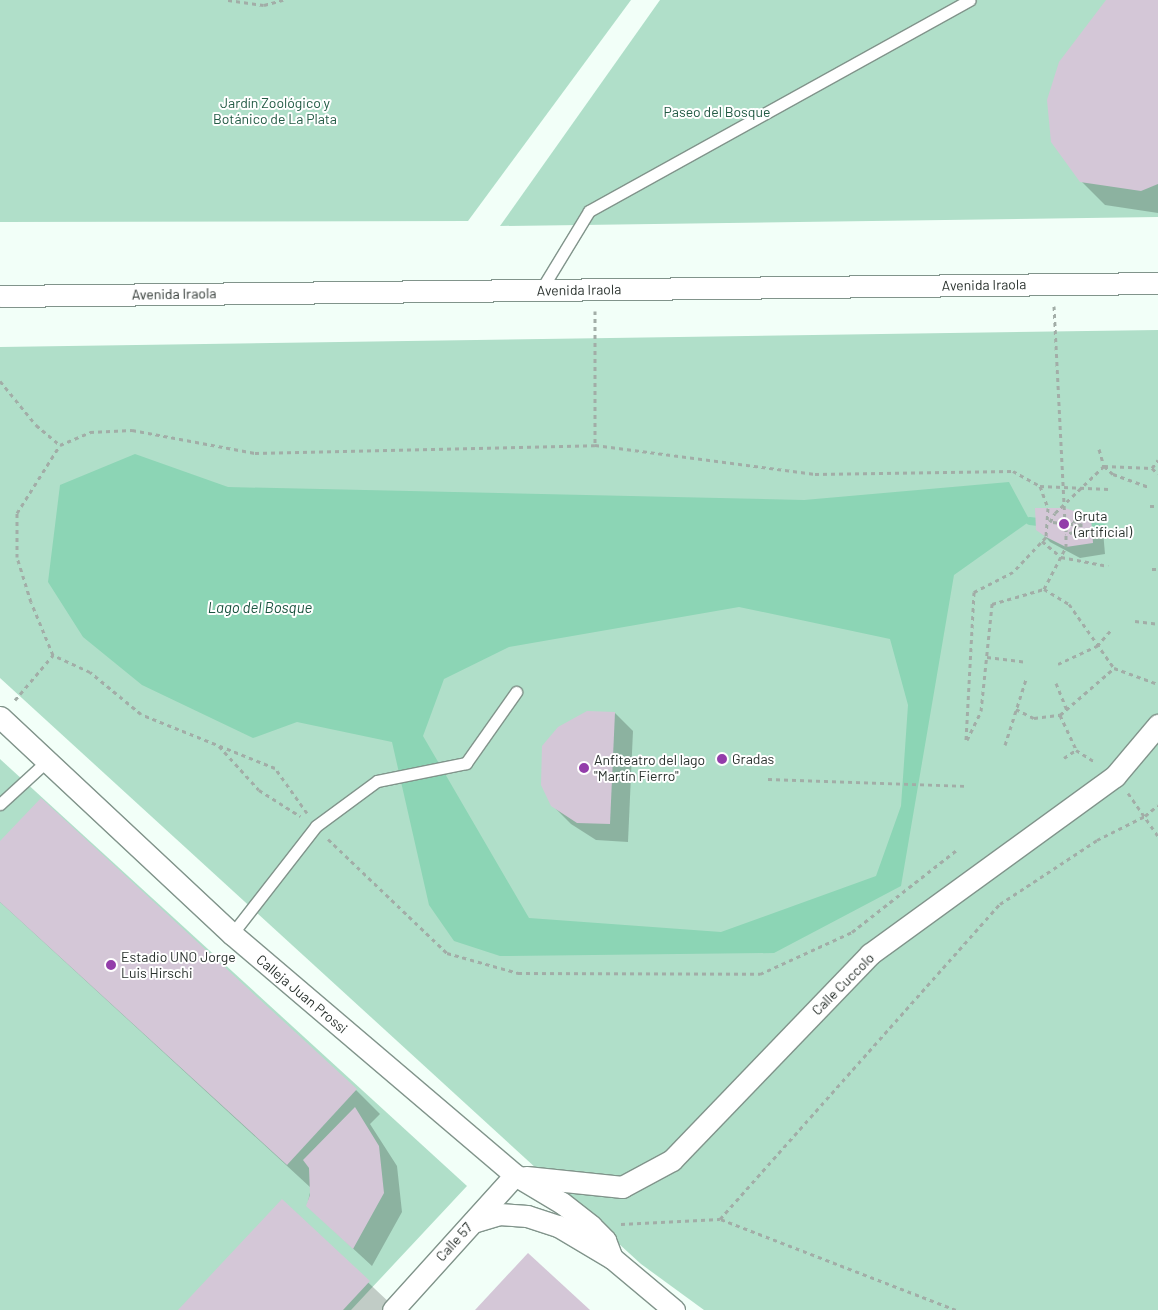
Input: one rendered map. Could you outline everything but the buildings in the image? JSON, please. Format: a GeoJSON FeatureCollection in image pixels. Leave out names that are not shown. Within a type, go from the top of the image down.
{"type":"FeatureCollection","features":[{"type":"Feature","properties":{"kind":"street","name":"Avenida Iraola"},"geometry":{"type":"LineString","coordinates":[[0,296],[1158,283]]}},
{"type":"Feature","properties":{"kind":"street","name":"Calleja Juan Prossi"},"geometry":{"type":"LineString","coordinates":[[0,717],[232,934],[516,1175],[562,1203],[591,1226],[605,1240],[612,1258]]}},
{"type":"Feature","properties":{"kind":"street","name":"Calle Cuccolo"},"geometry":{"type":"LineString","coordinates":[[516,1175],[568,1183],[622,1187],[672,1160],[870,954],[1115,776],[1158,725]]}},
{"type":"Feature","properties":{"kind":"street","name":"Calle 57"},"geometry":{"type":"LineString","coordinates":[[393,1310],[516,1175]]}},
{"type":"Feature","properties":{"kind":"street","name":"Calleja Juan Prossi"},"geometry":{"type":"LineString","coordinates":[[473,1222],[499,1214],[527,1216],[558,1226],[612,1258],[674,1310]]}},
{"type":"Feature","properties":{"kind":"lane"},"geometry":{"type":"LineString","coordinates":[[541,290],[588,211],[969,0]]}},
{"type":"Feature","properties":{"kind":"lane"},"geometry":{"type":"LineString","coordinates":[[232,934],[316,826],[377,782],[466,763],[516,692]]}},
{"type":"Feature","properties":{"kind":"lane"},"geometry":{"type":"LineString","coordinates":[[0,804],[47,761]]}},
{"type":"Feature","properties":{"kind":"path"},"geometry":{"type":"LineString","coordinates":[[228,0],[264,5],[283,0]]}},
{"type":"Feature","properties":{"kind":"path"},"geometry":{"type":"LineString","coordinates":[[1040,486],[1048,517],[1046,537],[1013,572],[974,592],[966,741],[981,711],[992,604],[1044,589],[1066,547],[1052,284]]}},
{"type":"Feature","properties":{"kind":"path"},"geometry":{"type":"LineString","coordinates":[[595,290],[595,445]]}},
{"type":"Feature","properties":{"kind":"path"},"geometry":{"type":"LineString","coordinates":[[0,381],[36,425],[60,445]]}},
{"type":"Feature","properties":{"kind":"path"},"geometry":{"type":"LineString","coordinates":[[958,849],[852,932],[760,974],[518,973],[447,953],[316,826],[275,768],[141,714],[90,672],[53,654],[31,602],[17,557],[17,512],[60,445],[90,432],[132,430],[255,453],[595,445],[815,474],[1012,471],[1040,486],[1064,489],[1109,488]]}},
{"type":"Feature","properties":{"kind":"path"},"geometry":{"type":"LineString","coordinates":[[1099,450],[1104,466],[1113,474],[1149,487]]}},
{"type":"Feature","properties":{"kind":"path"},"geometry":{"type":"LineString","coordinates":[[1152,468],[1158,460]]}},
{"type":"Feature","properties":{"kind":"path"},"geometry":{"type":"LineString","coordinates":[[1081,525],[1050,522],[1055,513],[1065,506],[1078,489],[1104,466],[1152,468],[1158,474]]}},
{"type":"Feature","properties":{"kind":"path"},"geometry":{"type":"LineString","coordinates":[[1150,506],[1158,506]]}},
{"type":"Feature","properties":{"kind":"path"},"geometry":{"type":"LineString","coordinates":[[1066,520],[1075,519],[1081,525]]}},
{"type":"Feature","properties":{"kind":"path"},"geometry":{"type":"LineString","coordinates":[[1066,534],[1081,530],[1081,525]]}},
{"type":"Feature","properties":{"kind":"path"},"geometry":{"type":"LineString","coordinates":[[1042,541],[1061,557],[1108,566]]}},
{"type":"Feature","properties":{"kind":"path"},"geometry":{"type":"LineString","coordinates":[[1152,569],[1158,569]]}},
{"type":"Feature","properties":{"kind":"path"},"geometry":{"type":"LineString","coordinates":[[1044,589],[1069,604],[1114,668],[1158,684]]}},
{"type":"Feature","properties":{"kind":"path"},"geometry":{"type":"LineString","coordinates":[[1134,621],[1158,624]]}},
{"type":"Feature","properties":{"kind":"path"},"geometry":{"type":"LineString","coordinates":[[1058,664],[1097,646],[1110,631]]}},
{"type":"Feature","properties":{"kind":"path"},"geometry":{"type":"LineString","coordinates":[[0,717],[53,654]]}},
{"type":"Feature","properties":{"kind":"path"},"geometry":{"type":"LineString","coordinates":[[987,657],[1027,662]]}},
{"type":"Feature","properties":{"kind":"path"},"geometry":{"type":"LineString","coordinates":[[1016,709],[1034,718],[1060,715],[1114,668]]}},
{"type":"Feature","properties":{"kind":"path"},"geometry":{"type":"LineString","coordinates":[[1005,745],[1026,679]]}},
{"type":"Feature","properties":{"kind":"path"},"geometry":{"type":"LineString","coordinates":[[1056,683],[1067,710]]}},
{"type":"Feature","properties":{"kind":"path"},"geometry":{"type":"LineString","coordinates":[[1060,715],[1076,750]]}},
{"type":"Feature","properties":{"kind":"path"},"geometry":{"type":"LineString","coordinates":[[217,744],[259,790],[316,826]]}},
{"type":"Feature","properties":{"kind":"path"},"geometry":{"type":"LineString","coordinates":[[768,779],[870,785],[965,786]]}},
{"type":"Feature","properties":{"kind":"path"},"geometry":{"type":"LineString","coordinates":[[720,1219],[1000,904],[1097,840],[1145,816],[1158,805]]}},
{"type":"Feature","properties":{"kind":"path"},"geometry":{"type":"LineString","coordinates":[[591,1226],[720,1219],[956,1310]]}},
{"type":"Feature","properties":{"kind":"green space","name":"Jardín Zoológico y Botánico de La Plata"},"geometry":{"type":"Polygon","coordinates":[[[0,0],[631,0],[468,221],[0,222],[0,0]]]}},
{"type":"Feature","properties":{"kind":"green space","name":"Paseo del Bosque"},"geometry":{"type":"Polygon","coordinates":[[[660,0],[1158,0],[1158,217],[500,226],[660,0]]]}},
{"type":"Feature","properties":{"kind":"green space"},"geometry":{"type":"Polygon","coordinates":[[[1158,330],[1158,1310],[704,1310],[641,1264],[0,678],[0,347],[1158,330]]]}},
{"type":"Feature","properties":{"kind":"green space","name":"Estadio UNO Jorge Luis Hirschi"},"geometry":{"type":"Polygon","coordinates":[[[0,759],[467,1186],[351,1310],[0,1310],[0,759]]]}},
{"type":"Feature","properties":{"kind":"water","name":"Lago del Bosque"},"geometry":{"type":"Polygon","coordinates":[[[135,454],[228,487],[804,500],[1009,482],[1030,521],[954,575],[901,886],[774,953],[500,956],[454,941],[429,905],[392,742],[297,722],[253,738],[142,685],[83,637],[48,582],[60,485],[135,454]],[[739,607],[509,647],[444,679],[423,736],[529,918],[721,932],[876,876],[901,806],[908,705],[890,639],[739,607]]]}},
{"type":"Feature","properties":{"kind":"waterway"},"geometry":{"type":"LineString","coordinates":[[1030,521],[1046,523]]}},
{"type":"Feature","properties":{"kind":"waterway"},"geometry":{"type":"LineString","coordinates":[[1082,526],[1103,528]]}},
{"type":"Feature","properties":{"kind":"place","name":"Gruta (artificial)"},"geometry":{"type":"Point","coordinates":[1064,524]}},
{"type":"Feature","properties":{"kind":"place","name":"Gradas"},"geometry":{"type":"Point","coordinates":[722,759]}},
{"type":"Feature","properties":{"kind":"place","name":"Anfiteatro del lago \"Martín Fierro\""},"geometry":{"type":"Point","coordinates":[584,768]}},
{"type":"Feature","properties":{"kind":"place","name":"Estadio UNO Jorge Luis Hirschi"},"geometry":{"type":"Point","coordinates":[111,965]}}]}
